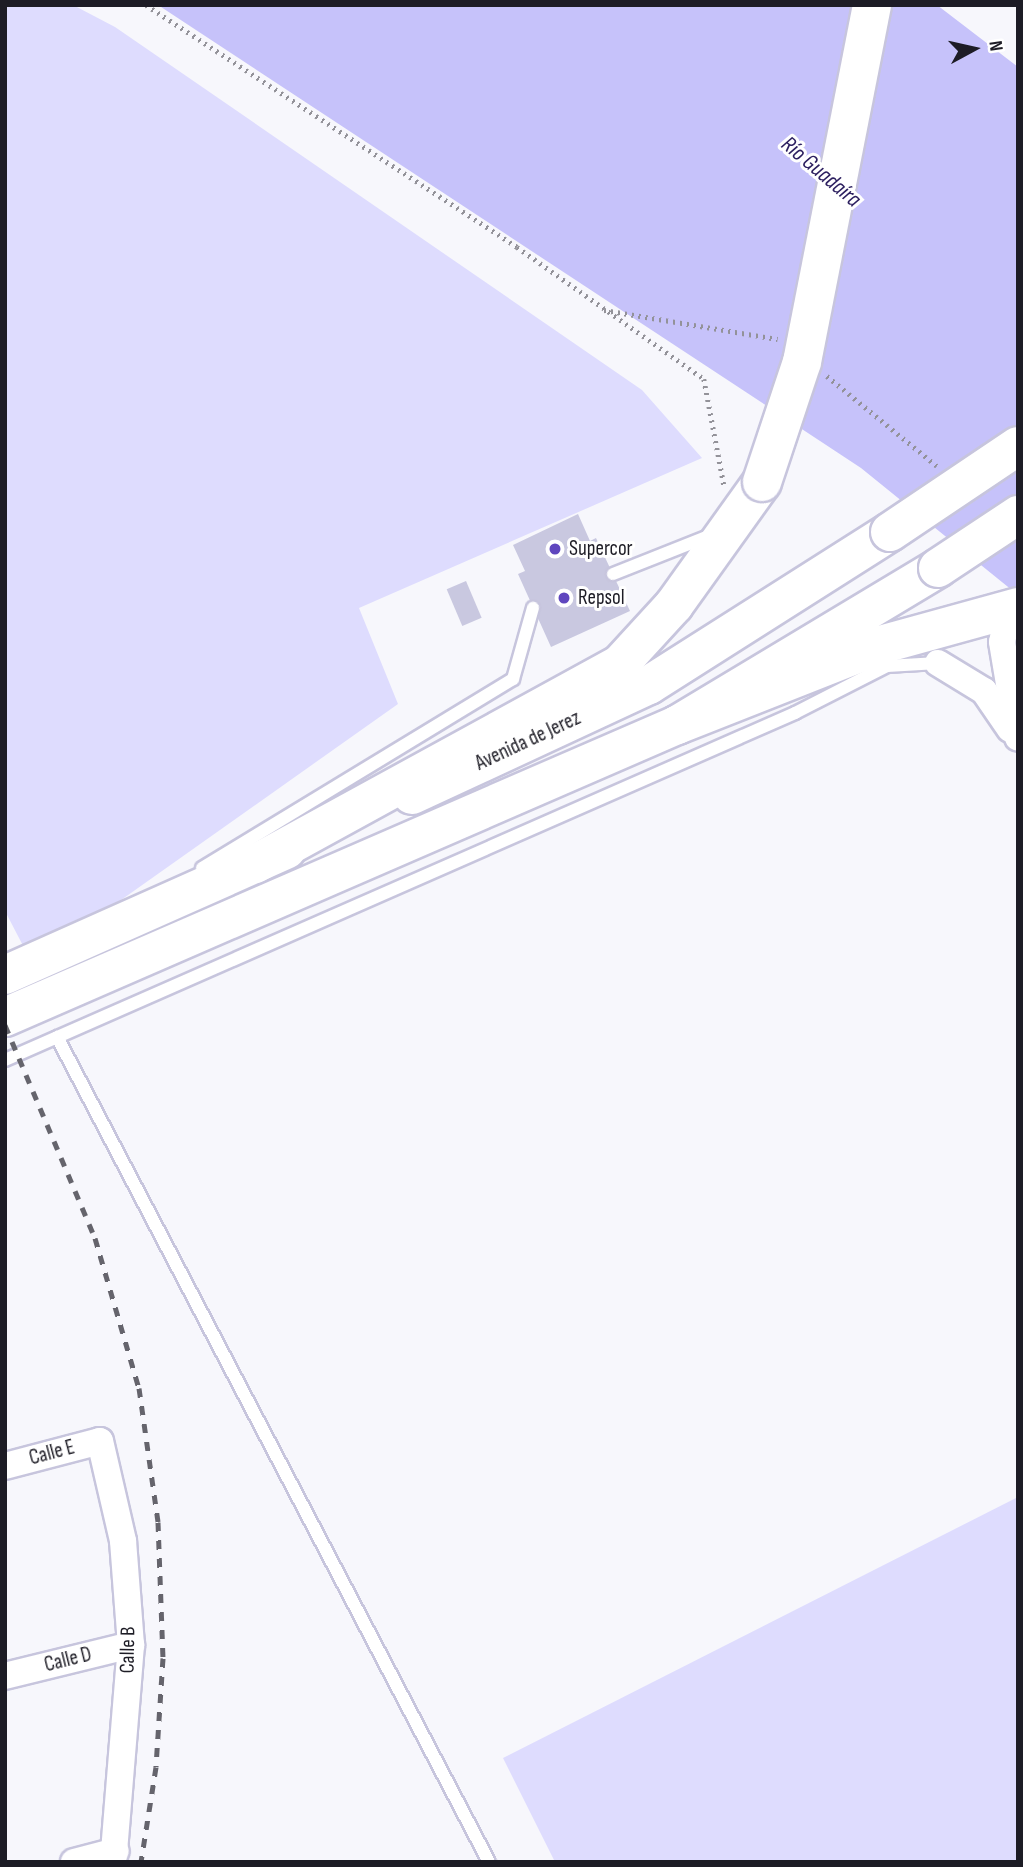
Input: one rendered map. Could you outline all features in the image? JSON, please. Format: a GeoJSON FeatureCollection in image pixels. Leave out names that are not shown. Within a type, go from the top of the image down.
{"type":"FeatureCollection","features":[{"type":"Feature","properties":{"kind":"main road"},"geometry":{"type":"LineString","coordinates":[[255,864],[620,664],[674,606],[732,528],[762,482],[802,362],[872,5]]}},
{"type":"Feature","properties":{"kind":"main road","name":"Avenida de Jerez"},"geometry":{"type":"LineString","coordinates":[[5,975],[649,685],[890,532],[1018,446]]}},
{"type":"Feature","properties":{"kind":"main road","name":"Avenida de Jerez"},"geometry":{"type":"LineString","coordinates":[[5,1017],[677,725],[938,568],[1018,515]]}},
{"type":"Feature","properties":{"kind":"main road"},"geometry":{"type":"LineString","coordinates":[[677,725],[880,645],[972,617],[1018,607]]}},
{"type":"Feature","properties":{"kind":"street"},"geometry":{"type":"LineString","coordinates":[[1018,614],[1006,622],[1002,642],[1018,738]]}},
{"type":"Feature","properties":{"kind":"street"},"geometry":{"type":"LineString","coordinates":[[938,663],[984,691],[1018,738]]}},
{"type":"Feature","properties":{"kind":"street","name":"Calle E"},"geometry":{"type":"LineString","coordinates":[[5,1466],[100,1441]]}},
{"type":"Feature","properties":{"kind":"street","name":"Calle B"},"geometry":{"type":"LineString","coordinates":[[100,1441],[124,1541],[131,1645],[114,1856]]}},
{"type":"Feature","properties":{"kind":"street","name":"Calle D"},"geometry":{"type":"LineString","coordinates":[[5,1676],[131,1645]]}},
{"type":"Feature","properties":{"kind":"street"},"geometry":{"type":"LineString","coordinates":[[74,1862],[114,1856]]}},
{"type":"Feature","properties":{"kind":"lane"},"geometry":{"type":"LineString","coordinates":[[613,574],[732,528]]}},
{"type":"Feature","properties":{"kind":"lane"},"geometry":{"type":"LineString","coordinates":[[70,946],[402,750],[513,679],[533,608]]}},
{"type":"Feature","properties":{"kind":"lane"},"geometry":{"type":"LineString","coordinates":[[5,1060],[795,713],[887,666],[972,617]]}},
{"type":"Feature","properties":{"kind":"lane"},"geometry":{"type":"LineString","coordinates":[[887,666],[938,663]]}},
{"type":"Feature","properties":{"kind":"lane"},"geometry":{"type":"LineString","coordinates":[[57,1037],[489,1862]]}},
{"type":"Feature","properties":{"kind":"path"},"geometry":{"type":"LineString","coordinates":[[146,5],[517,247],[600,309],[704,379],[732,528]]}},
{"type":"Feature","properties":{"kind":"shaded area"},"geometry":{"type":"Polygon","coordinates":[[[5,5],[73,5],[115,27],[642,390],[702,458],[359,608],[398,704],[32,963],[5,911],[5,5]]]}},
{"type":"Feature","properties":{"kind":"shaded area"},"geometry":{"type":"Polygon","coordinates":[[[1018,1497],[1018,1862],[555,1862],[503,1758],[1018,1497]]]}},
{"type":"Feature","properties":{"kind":"water","name":"Río Guadaíra"},"geometry":{"type":"Polygon","coordinates":[[[158,5],[937,5],[1018,67],[1018,595],[861,468],[158,5]]]}},
{"type":"Feature","properties":{"kind":"building"},"geometry":{"type":"Polygon","coordinates":[[[578,514],[590,541],[596,538],[630,611],[551,647],[518,574],[525,571],[513,545],[578,514]]]}},
{"type":"Feature","properties":{"kind":"building"},"geometry":{"type":"Polygon","coordinates":[[[466,581],[482,618],[462,626],[447,589],[466,581]]]}},
{"type":"Feature","properties":{"kind":"railway"},"geometry":{"type":"LineString","coordinates":[[5,1025],[95,1238],[139,1388],[158,1522],[163,1658],[156,1767],[141,1862]]}},
{"type":"Feature","properties":{"kind":"place","name":"Supercor"},"geometry":{"type":"Point","coordinates":[555,549]}},
{"type":"Feature","properties":{"kind":"place","name":"Repsol"},"geometry":{"type":"Point","coordinates":[564,598]}}]}
